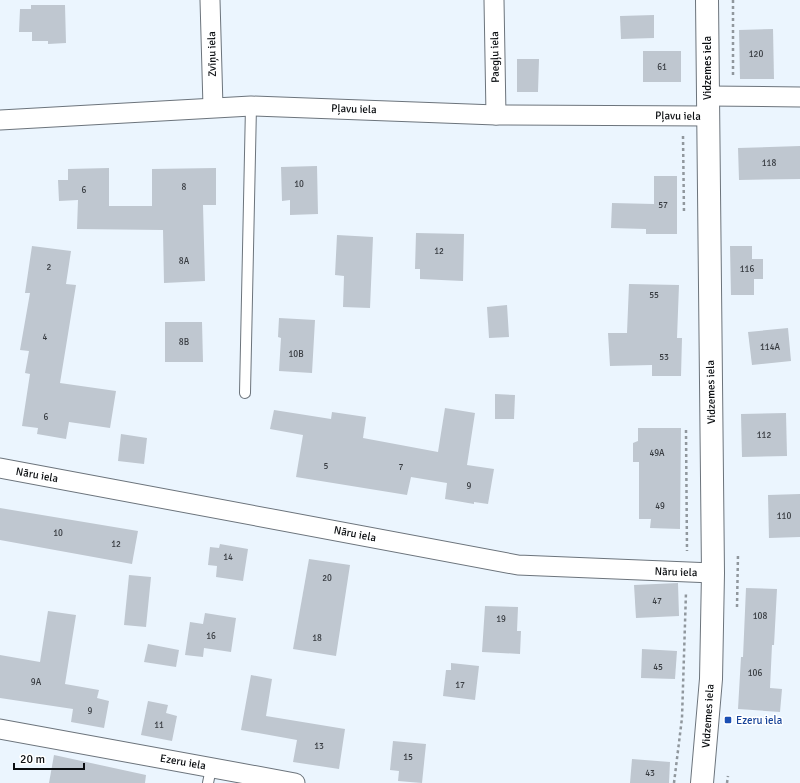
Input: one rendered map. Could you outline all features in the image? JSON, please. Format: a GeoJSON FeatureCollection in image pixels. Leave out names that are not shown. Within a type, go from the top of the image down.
{"type":"FeatureCollection","features":[{"type":"Feature","properties":{"kind":"street","name":"Zvīņu iela"},"geometry":{"type":"LineString","coordinates":[[210,0],[213,107]]}},
{"type":"Feature","properties":{"kind":"street","name":"Paegļu iela"},"geometry":{"type":"LineString","coordinates":[[494,0],[496,115]]}},
{"type":"Feature","properties":{"kind":"street","name":"Vidzemes iela"},"geometry":{"type":"LineString","coordinates":[[702,783],[711,678],[713,573],[707,0]]}},
{"type":"Feature","properties":{"kind":"street","name":"Pļavu iela"},"geometry":{"type":"LineString","coordinates":[[0,120],[251,106],[496,115],[682,116],[708,106],[800,97]]}},
{"type":"Feature","properties":{"kind":"street","name":"Nāru iela"},"geometry":{"type":"LineString","coordinates":[[0,468],[518,565],[713,573]]}},
{"type":"Feature","properties":{"kind":"street","name":"Ezeru iela"},"geometry":{"type":"LineString","coordinates":[[0,729],[209,775],[295,783]]}},
{"type":"Feature","properties":{"kind":"lane"},"geometry":{"type":"LineString","coordinates":[[245,393],[251,106]]}},
{"type":"Feature","properties":{"kind":"path"},"geometry":{"type":"LineString","coordinates":[[682,116],[684,220]]}},
{"type":"Feature","properties":{"kind":"path"},"geometry":{"type":"LineString","coordinates":[[674,783],[682,718],[686,631],[686,424]]}},
{"type":"Feature","properties":{"kind":"building"},"geometry":{"type":"Polygon","coordinates":[[[31,5],[65,5],[66,43],[48,44],[48,41],[32,41],[32,32],[19,32],[20,9],[31,9],[31,5]]]}},
{"type":"Feature","properties":{"kind":"building"},"geometry":{"type":"Polygon","coordinates":[[[654,15],[654,38],[621,39],[620,16],[654,15]]]}},
{"type":"Feature","properties":{"kind":"building"},"geometry":{"type":"Polygon","coordinates":[[[773,29],[774,79],[740,79],[739,30],[773,29]]]}},
{"type":"Feature","properties":{"kind":"building"},"geometry":{"type":"Polygon","coordinates":[[[643,51],[681,51],[681,82],[643,82],[643,51]]]}},
{"type":"Feature","properties":{"kind":"building"},"geometry":{"type":"Polygon","coordinates":[[[517,59],[539,59],[538,92],[517,92],[517,59]]]}},
{"type":"Feature","properties":{"kind":"building"},"geometry":{"type":"Polygon","coordinates":[[[800,146],[800,179],[739,180],[738,148],[800,146]]]}},
{"type":"Feature","properties":{"kind":"building"},"geometry":{"type":"Polygon","coordinates":[[[317,166],[318,214],[290,215],[290,200],[282,201],[281,167],[317,166]]]}},
{"type":"Feature","properties":{"kind":"building"},"geometry":{"type":"Polygon","coordinates":[[[109,168],[109,206],[152,206],[152,169],[216,168],[216,205],[203,205],[205,281],[164,283],[163,230],[77,229],[78,200],[59,201],[58,180],[68,180],[68,169],[109,168]]]}},
{"type":"Feature","properties":{"kind":"building"},"geometry":{"type":"Polygon","coordinates":[[[654,176],[677,176],[677,234],[646,234],[646,229],[611,228],[612,203],[654,204],[654,176]]]}},
{"type":"Feature","properties":{"kind":"building"},"geometry":{"type":"Polygon","coordinates":[[[416,233],[464,234],[463,281],[420,279],[420,269],[415,269],[416,233]]]}},
{"type":"Feature","properties":{"kind":"building"},"geometry":{"type":"Polygon","coordinates":[[[337,235],[373,237],[370,308],[343,307],[344,276],[335,275],[337,235]]]}},
{"type":"Feature","properties":{"kind":"building"},"geometry":{"type":"Polygon","coordinates":[[[32,246],[71,251],[66,284],[76,285],[60,383],[116,391],[110,428],[69,422],[66,439],[37,434],[38,428],[22,426],[30,374],[25,373],[29,351],[20,350],[30,293],[25,293],[32,246]]]}},
{"type":"Feature","properties":{"kind":"building"},"geometry":{"type":"Polygon","coordinates":[[[730,246],[752,246],[752,259],[763,259],[763,279],[754,279],[754,295],[731,295],[730,246]]]}},
{"type":"Feature","properties":{"kind":"building"},"geometry":{"type":"Polygon","coordinates":[[[629,284],[679,285],[677,338],[682,338],[681,376],[652,376],[652,365],[610,366],[608,333],[627,333],[629,284]]]}},
{"type":"Feature","properties":{"kind":"building"},"geometry":{"type":"Polygon","coordinates":[[[507,305],[509,337],[489,338],[487,307],[507,305]]]}},
{"type":"Feature","properties":{"kind":"building"},"geometry":{"type":"Polygon","coordinates":[[[279,318],[315,320],[312,373],[279,371],[281,338],[278,337],[279,318]]]}},
{"type":"Feature","properties":{"kind":"building"},"geometry":{"type":"Polygon","coordinates":[[[165,322],[202,322],[203,362],[165,362],[165,322]]]}},
{"type":"Feature","properties":{"kind":"building"},"geometry":{"type":"Polygon","coordinates":[[[788,328],[791,361],[752,365],[748,332],[788,328]]]}},
{"type":"Feature","properties":{"kind":"building"},"geometry":{"type":"Polygon","coordinates":[[[495,394],[515,395],[514,419],[495,419],[495,394]]]}},
{"type":"Feature","properties":{"kind":"building"},"geometry":{"type":"Polygon","coordinates":[[[445,408],[475,413],[467,465],[494,469],[488,504],[474,502],[474,504],[445,499],[447,483],[411,477],[407,495],[296,477],[303,435],[270,429],[274,410],[331,419],[332,412],[366,417],[363,438],[438,452],[445,408]]]}},
{"type":"Feature","properties":{"kind":"building"},"geometry":{"type":"Polygon","coordinates":[[[786,413],[787,456],[742,457],[741,414],[786,413]]]}},
{"type":"Feature","properties":{"kind":"building"},"geometry":{"type":"Polygon","coordinates":[[[638,428],[681,428],[680,529],[650,528],[651,519],[639,519],[639,462],[633,462],[633,443],[638,441],[638,428]]]}},
{"type":"Feature","properties":{"kind":"building"},"geometry":{"type":"Polygon","coordinates":[[[121,434],[147,438],[144,464],[118,461],[121,434]]]}},
{"type":"Feature","properties":{"kind":"building"},"geometry":{"type":"Polygon","coordinates":[[[800,494],[800,537],[769,538],[768,495],[800,494]]]}},
{"type":"Feature","properties":{"kind":"building"},"geometry":{"type":"Polygon","coordinates":[[[0,508],[138,531],[132,564],[0,540],[0,508]]]}},
{"type":"Feature","properties":{"kind":"building"},"geometry":{"type":"Polygon","coordinates":[[[220,544],[248,549],[243,581],[216,577],[217,566],[208,565],[210,547],[219,548],[220,544]]]}},
{"type":"Feature","properties":{"kind":"building"},"geometry":{"type":"Polygon","coordinates":[[[309,559],[350,565],[336,656],[293,649],[309,559]]]}},
{"type":"Feature","properties":{"kind":"building"},"geometry":{"type":"Polygon","coordinates":[[[129,575],[151,577],[146,627],[124,625],[129,575]]]}},
{"type":"Feature","properties":{"kind":"building"},"geometry":{"type":"Polygon","coordinates":[[[678,583],[679,616],[636,618],[634,585],[678,583]]]}},
{"type":"Feature","properties":{"kind":"building"},"geometry":{"type":"Polygon","coordinates":[[[746,588],[777,589],[770,688],[782,689],[780,712],[738,709],[741,657],[743,657],[746,588]]]}},
{"type":"Feature","properties":{"kind":"building"},"geometry":{"type":"Polygon","coordinates":[[[485,606],[518,607],[517,631],[521,631],[520,654],[482,652],[485,606]]]}},
{"type":"Feature","properties":{"kind":"building"},"geometry":{"type":"Polygon","coordinates":[[[48,611],[76,615],[65,684],[99,690],[97,698],[109,701],[104,728],[71,722],[73,709],[0,698],[0,655],[40,662],[48,611]]]}},
{"type":"Feature","properties":{"kind":"building"},"geometry":{"type":"Polygon","coordinates":[[[205,613],[236,618],[231,652],[204,648],[203,657],[185,655],[190,622],[203,624],[205,613]]]}},
{"type":"Feature","properties":{"kind":"building"},"geometry":{"type":"Polygon","coordinates":[[[148,644],[179,650],[176,667],[144,662],[148,644]]]}},
{"type":"Feature","properties":{"kind":"building"},"geometry":{"type":"Polygon","coordinates":[[[642,649],[677,651],[675,679],[641,678],[642,649]]]}},
{"type":"Feature","properties":{"kind":"building"},"geometry":{"type":"Polygon","coordinates":[[[451,663],[479,666],[475,700],[443,696],[446,670],[451,670],[451,663]]]}},
{"type":"Feature","properties":{"kind":"building"},"geometry":{"type":"Polygon","coordinates":[[[251,675],[272,679],[266,716],[345,729],[339,769],[293,762],[297,740],[241,730],[251,675]]]}},
{"type":"Feature","properties":{"kind":"building"},"geometry":{"type":"Polygon","coordinates":[[[148,701],[168,705],[166,713],[177,716],[172,741],[141,735],[148,701]]]}},
{"type":"Feature","properties":{"kind":"building"},"geometry":{"type":"Polygon","coordinates":[[[393,741],[426,744],[422,783],[398,781],[399,771],[390,770],[393,741]]]}},
{"type":"Feature","properties":{"kind":"building"},"geometry":{"type":"Polygon","coordinates":[[[54,755],[146,775],[145,783],[49,783],[54,755]]]}},
{"type":"Feature","properties":{"kind":"building"},"geometry":{"type":"Polygon","coordinates":[[[632,759],[670,762],[669,783],[630,783],[632,759]]]}},
{"type":"Feature","properties":{"kind":"place","name":"Ezeru iela"},"geometry":{"type":"Point","coordinates":[728,720]}}]}
